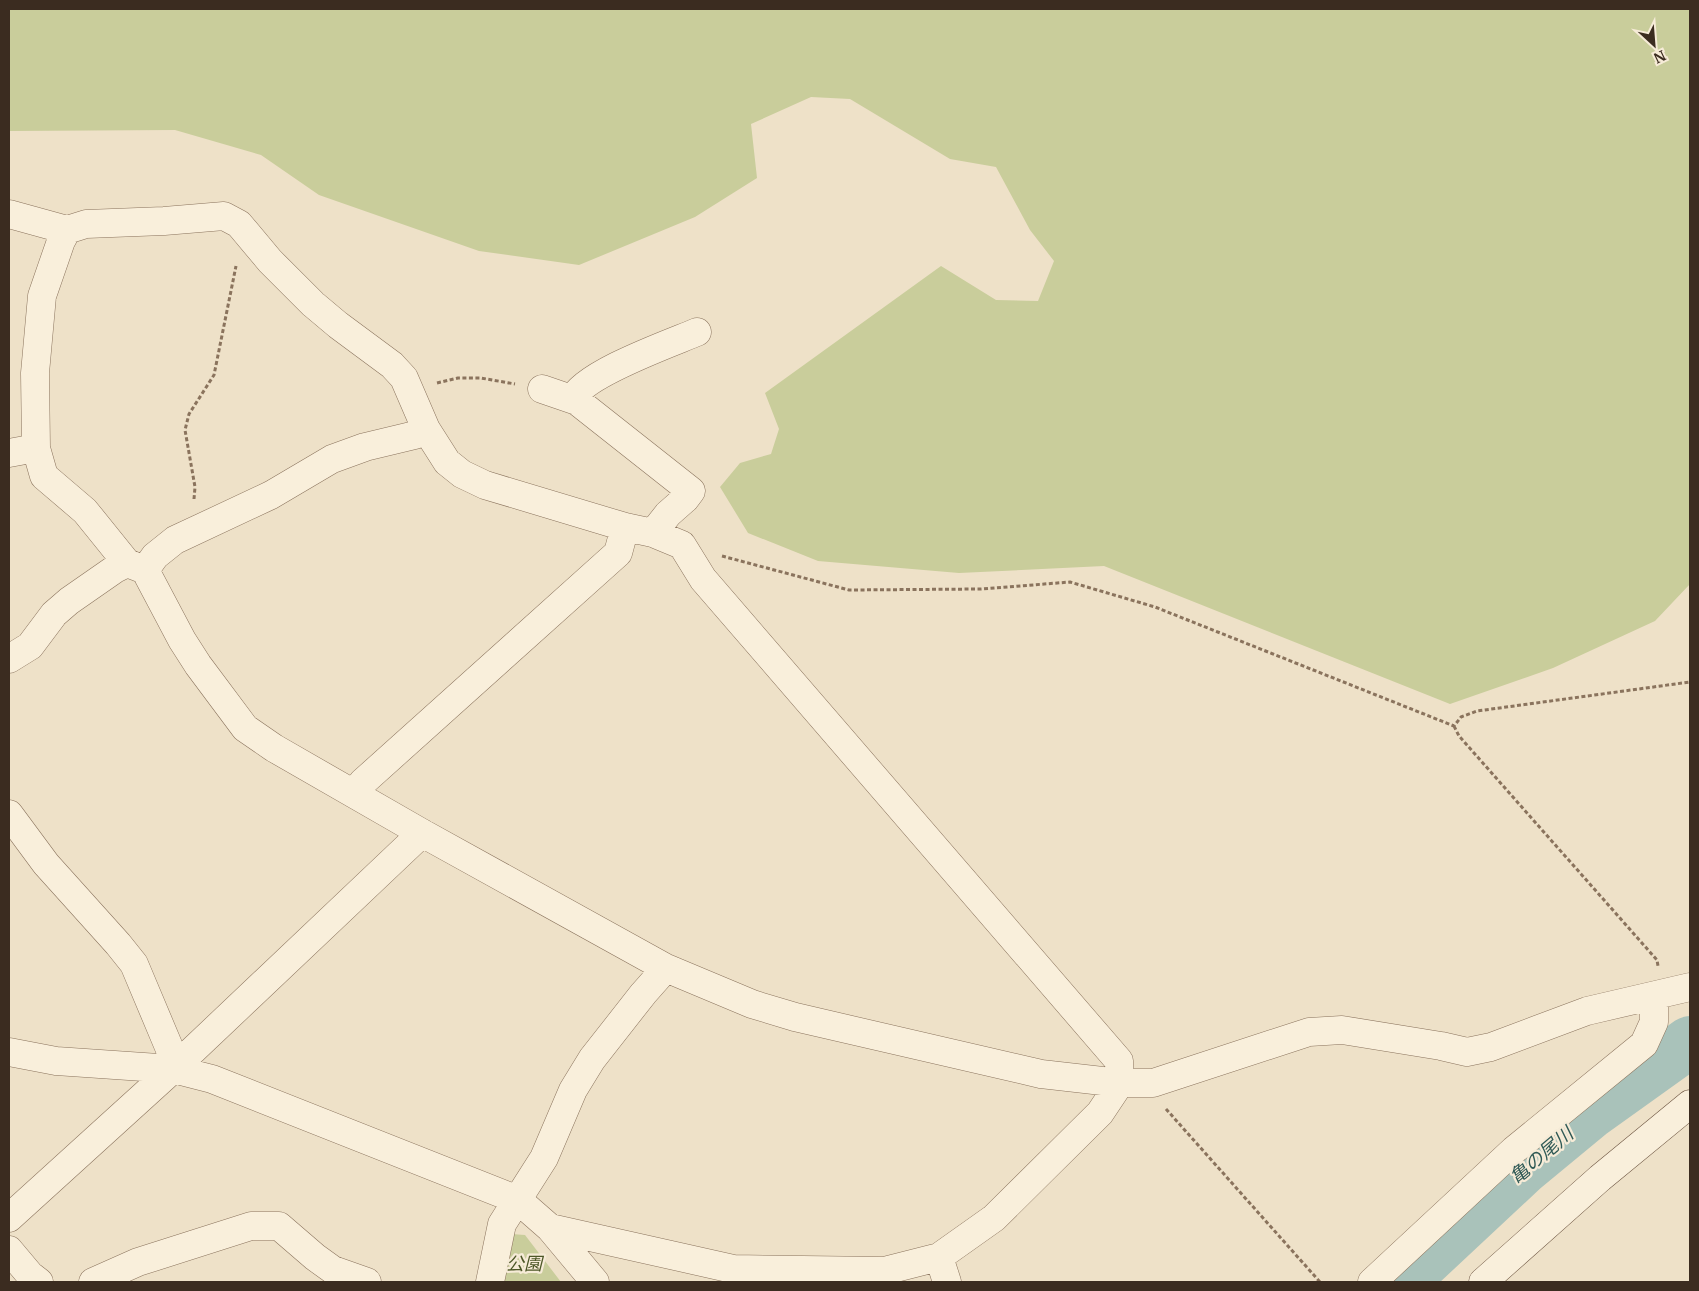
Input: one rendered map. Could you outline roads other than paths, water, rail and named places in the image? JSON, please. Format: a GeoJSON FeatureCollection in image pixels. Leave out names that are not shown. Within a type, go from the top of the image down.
{"type":"FeatureCollection","features":[{"type":"Feature","properties":{"kind":"street"},"geometry":{"type":"LineString","coordinates":[[9,214],[67,230],[86,224],[164,221],[224,216],[239,224],[270,261],[313,304],[392,365],[404,378],[426,429],[447,462],[462,474],[485,485],[624,527],[660,524],[685,499],[690,491],[573,399],[542,389]]}},
{"type":"Feature","properties":{"kind":"street"},"geometry":{"type":"LineString","coordinates":[[67,230],[61,241],[42,296],[35,373],[36,448],[44,476],[85,511],[136,566],[198,665],[245,728],[274,748],[422,833],[666,968],[752,1004],[795,1017],[1041,1074],[1120,1083],[1153,1083],[1309,1032],[1342,1030],[1467,1052],[1491,1047],[1587,1011],[1690,986]]}},
{"type":"Feature","properties":{"kind":"street"},"geometry":{"type":"LineString","coordinates":[[573,399],[580,389],[618,364],[697,332]]}},
{"type":"Feature","properties":{"kind":"street"},"geometry":{"type":"LineString","coordinates":[[9,659],[30,646],[54,614],[69,601],[114,569],[136,566],[155,556],[175,540],[272,495],[332,460],[365,446],[415,434],[426,429]]}},
{"type":"Feature","properties":{"kind":"street"},"geometry":{"type":"LineString","coordinates":[[9,452],[36,448]]}},
{"type":"Feature","properties":{"kind":"street"},"geometry":{"type":"LineString","coordinates":[[550,1228],[733,1269],[943,1270],[1100,1113],[1120,1083],[1120,1061],[703,579],[682,545],[660,524]]}},
{"type":"Feature","properties":{"kind":"street"},"geometry":{"type":"LineString","coordinates":[[354,794],[362,782],[618,553],[624,527]]}},
{"type":"Feature","properties":{"kind":"street"},"geometry":{"type":"LineString","coordinates":[[9,814],[46,864],[134,964],[171,1052],[173,1069]]}},
{"type":"Feature","properties":{"kind":"street"},"geometry":{"type":"LineString","coordinates":[[9,1218],[173,1069],[422,833]]}},
{"type":"Feature","properties":{"kind":"street"},"geometry":{"type":"LineString","coordinates":[[490,1282],[502,1224],[544,1158],[573,1090],[592,1059],[666,968]]}},
{"type":"Feature","properties":{"kind":"street"},"geometry":{"type":"LineString","coordinates":[[1372,1282],[1514,1150],[1644,1044],[1654,1022],[1654,996]]}},
{"type":"Feature","properties":{"kind":"street"},"geometry":{"type":"LineString","coordinates":[[9,1052],[56,1061],[173,1069],[212,1079],[518,1200],[550,1228],[595,1282]]}},
{"type":"Feature","properties":{"kind":"street"},"geometry":{"type":"LineString","coordinates":[[1483,1282],[1600,1178],[1690,1104]]}},
{"type":"Feature","properties":{"kind":"street"},"geometry":{"type":"LineString","coordinates":[[93,1282],[138,1262],[251,1226],[279,1226],[333,1270],[368,1282]]}},
{"type":"Feature","properties":{"kind":"street"},"geometry":{"type":"LineString","coordinates":[[9,1250],[30,1275],[39,1282]]}},
{"type":"Feature","properties":{"kind":"waterway","name":"亀の尾川"},"geometry":{"type":"LineString","coordinates":[[1402,1282],[1523,1169],[1592,1112],[1690,1042]]}},
{"type":"Feature","properties":{"kind":"park label","name":"公園"},"geometry":{"type":"Point","coordinates":[524,1264]}}]}
